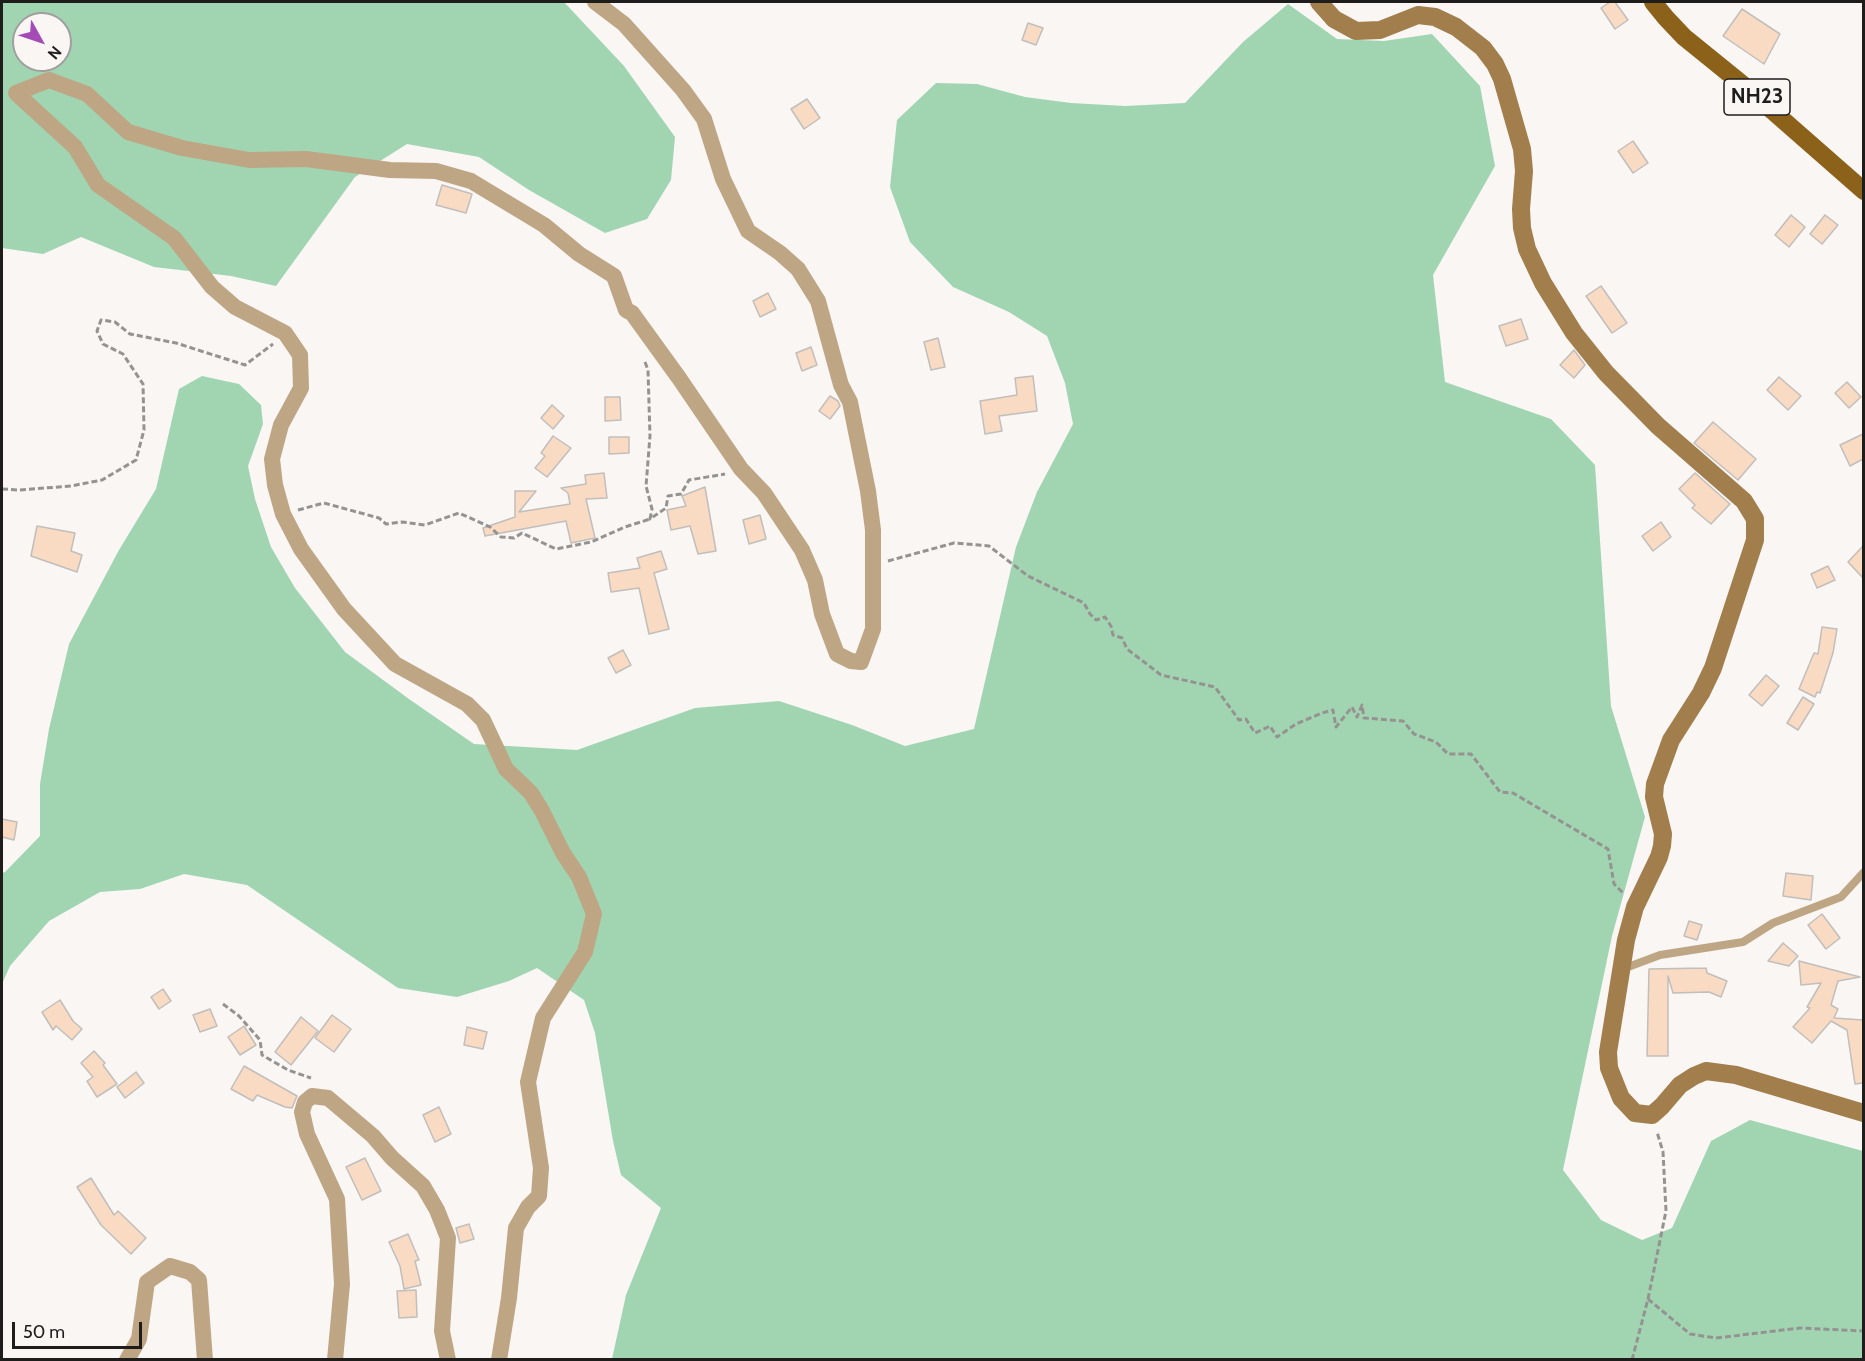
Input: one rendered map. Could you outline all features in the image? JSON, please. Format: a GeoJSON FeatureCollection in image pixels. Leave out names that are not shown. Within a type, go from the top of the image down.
{"type":"FeatureCollection","features":[{"type":"Feature","properties":{"kind":"main road"},"geometry":{"type":"LineString","coordinates":[[1319,2],[1334,19],[1356,31],[1380,30],[1418,15],[1436,17],[1456,27],[1483,48],[1495,64],[1502,79],[1522,149],[1524,171],[1522,228],[1527,249],[1543,283],[1574,333],[1606,373],[1658,426],[1744,501],[1755,519],[1755,540],[1713,668],[1701,693],[1671,740],[1655,784],[1654,797],[1663,834],[1662,846],[1635,907],[1620,970],[1608,1052],[1609,1068],[1621,1098],[1635,1113],[1652,1115],[1680,1085],[1706,1071],[1736,1075],[1759,1084],[1863,1113]]}},
{"type":"Feature","properties":{"kind":"main road","name":"NH23"},"geometry":{"type":"LineString","coordinates":[[1653,2],[1684,37],[1742,84],[1863,191]]}},
{"type":"Feature","properties":{"kind":"street"},"geometry":{"type":"LineString","coordinates":[[499,1359],[509,1298],[516,1228],[528,1208],[539,1196],[541,1168],[528,1082],[543,1018],[585,952],[594,914],[579,877],[563,853],[542,811],[531,794],[506,769],[483,720],[466,704],[395,663],[344,609],[301,549],[283,514],[275,485],[272,459],[281,425],[301,388],[300,355],[285,333],[236,307],[212,287],[174,238],[98,185],[75,147],[16,93],[49,80],[87,94],[128,132],[182,148],[249,160],[306,159],[390,170],[436,171],[471,181],[544,225],[579,254],[614,276],[626,310],[632,313],[741,469],[764,493],[802,550],[815,580],[822,614],[837,654],[851,661],[861,662],[873,629],[873,530],[868,491],[850,402],[841,385],[818,302],[798,269],[780,253],[748,231],[723,179],[704,119],[688,97],[624,24],[595,2]]}},
{"type":"Feature","properties":{"kind":"street"},"geometry":{"type":"LineString","coordinates":[[335,1359],[342,1284],[337,1199],[307,1134],[302,1112],[305,1102],[312,1096],[328,1098],[373,1136],[392,1158],[423,1186],[437,1210],[448,1238],[442,1331],[448,1359]]}},
{"type":"Feature","properties":{"kind":"street"},"geometry":{"type":"LineString","coordinates":[[128,1359],[139,1339],[147,1282],[170,1266],[190,1272],[199,1280],[205,1359]]}},
{"type":"Feature","properties":{"kind":"lane"},"geometry":{"type":"LineString","coordinates":[[1620,970],[1660,955],[1743,942],[1773,923],[1841,897],[1863,872]]}},
{"type":"Feature","properties":{"kind":"path"},"geometry":{"type":"LineString","coordinates":[[2,489],[71,486],[102,480],[136,460],[144,430],[143,384],[123,354],[103,344],[97,331],[100,320],[115,322],[130,334],[176,343],[245,365],[285,333]]}},
{"type":"Feature","properties":{"kind":"path"},"geometry":{"type":"LineString","coordinates":[[644,360],[648,370],[650,436],[646,486],[652,509],[650,519]]}},
{"type":"Feature","properties":{"kind":"path"},"geometry":{"type":"LineString","coordinates":[[283,514],[324,503],[379,518],[386,524],[402,522],[425,525],[459,513],[490,527],[501,537],[514,538],[522,533],[556,549],[591,542],[650,519],[666,508],[668,496],[681,494],[689,480],[739,473],[741,469]]}},
{"type":"Feature","properties":{"kind":"path"},"geometry":{"type":"LineString","coordinates":[[873,566],[954,543],[989,546],[1028,576],[1084,603],[1096,620],[1105,617],[1111,626],[1113,635],[1122,638],[1127,649],[1161,675],[1215,687],[1239,720],[1246,719],[1255,732],[1270,726],[1277,737],[1296,724],[1333,710],[1336,727],[1352,707],[1357,717],[1362,705],[1364,718],[1403,721],[1414,734],[1436,742],[1448,754],[1471,754],[1500,792],[1513,792],[1608,849],[1614,884],[1635,907]]}},
{"type":"Feature","properties":{"kind":"path"},"geometry":{"type":"LineString","coordinates":[[223,1004],[238,1016],[260,1040],[262,1055],[288,1070],[314,1079],[312,1096]]}},
{"type":"Feature","properties":{"kind":"path"},"geometry":{"type":"LineString","coordinates":[[1632,1359],[1648,1299],[1666,1211],[1664,1152],[1652,1115]]}},
{"type":"Feature","properties":{"kind":"path"},"geometry":{"type":"LineString","coordinates":[[1648,1299],[1690,1334],[1716,1338],[1800,1328],[1863,1331]]}},
{"type":"Feature","properties":{"kind":"green space"},"geometry":{"type":"Polygon","coordinates":[[[2,2],[564,2],[624,66],[675,137],[671,180],[647,219],[605,233],[529,190],[479,157],[407,144],[355,177],[276,286],[231,276],[154,267],[81,237],[43,254],[2,248],[2,2]]]}},
{"type":"Feature","properties":{"kind":"green space"},"geometry":{"type":"Polygon","coordinates":[[[1288,4],[1337,39],[1384,41],[1432,34],[1480,86],[1495,166],[1433,275],[1445,382],[1551,419],[1595,465],[1611,706],[1645,817],[1612,936],[1563,1170],[1601,1220],[1642,1240],[1672,1228],[1711,1141],[1750,1120],[1863,1151],[1863,1359],[612,1359],[626,1295],[661,1208],[621,1175],[595,1033],[584,1000],[537,968],[509,981],[457,997],[398,988],[247,885],[184,874],[140,889],[100,892],[49,921],[10,966],[2,984],[2,873],[40,836],[40,784],[49,729],[69,644],[119,550],[156,489],[179,389],[202,376],[239,384],[261,405],[263,424],[248,466],[255,499],[271,547],[295,588],[345,652],[474,744],[577,750],[695,708],[779,701],[852,725],[905,746],[974,729],[1016,547],[1037,492],[1073,424],[1065,383],[1047,336],[1009,312],[953,287],[910,242],[890,187],[897,120],[936,83],[977,84],[1025,97],[1071,103],[1125,106],[1185,103],[1243,42],[1288,4]]]}},
{"type":"Feature","properties":{"kind":"building"},"geometry":{"type":"Polygon","coordinates":[[[1610,2],[1615,2],[1628,20],[1615,29],[1601,8],[1610,2]]]}},
{"type":"Feature","properties":{"kind":"building"},"geometry":{"type":"Polygon","coordinates":[[[1742,9],[1780,34],[1764,64],[1723,36],[1742,9]]]}},
{"type":"Feature","properties":{"kind":"building"},"geometry":{"type":"Polygon","coordinates":[[[1028,23],[1043,28],[1036,45],[1022,40],[1028,23]]]}},
{"type":"Feature","properties":{"kind":"building"},"geometry":{"type":"Polygon","coordinates":[[[807,99],[820,118],[804,129],[791,109],[807,99]]]}},
{"type":"Feature","properties":{"kind":"building"},"geometry":{"type":"Polygon","coordinates":[[[1633,141],[1648,163],[1633,173],[1618,151],[1633,141]]]}},
{"type":"Feature","properties":{"kind":"building"},"geometry":{"type":"Polygon","coordinates":[[[442,185],[472,194],[466,213],[436,205],[442,185]]]}},
{"type":"Feature","properties":{"kind":"building"},"geometry":{"type":"Polygon","coordinates":[[[1791,215],[1805,227],[1789,247],[1775,235],[1791,215]]]}},
{"type":"Feature","properties":{"kind":"building"},"geometry":{"type":"Polygon","coordinates":[[[1825,215],[1838,225],[1822,244],[1810,234],[1825,215]]]}},
{"type":"Feature","properties":{"kind":"building"},"geometry":{"type":"Polygon","coordinates":[[[1601,286],[1627,323],[1612,333],[1586,296],[1601,286]]]}},
{"type":"Feature","properties":{"kind":"building"},"geometry":{"type":"Polygon","coordinates":[[[768,293],[776,309],[760,317],[753,301],[768,293]]]}},
{"type":"Feature","properties":{"kind":"building"},"geometry":{"type":"Polygon","coordinates":[[[1521,319],[1528,339],[1506,346],[1499,326],[1521,319]]]}},
{"type":"Feature","properties":{"kind":"building"},"geometry":{"type":"Polygon","coordinates":[[[938,338],[945,367],[931,370],[924,342],[938,338]]]}},
{"type":"Feature","properties":{"kind":"building"},"geometry":{"type":"Polygon","coordinates":[[[811,347],[817,365],[802,371],[796,353],[811,347]]]}},
{"type":"Feature","properties":{"kind":"building"},"geometry":{"type":"Polygon","coordinates":[[[1574,350],[1585,365],[1574,378],[1560,365],[1574,350]]]}},
{"type":"Feature","properties":{"kind":"building"},"geometry":{"type":"Polygon","coordinates":[[[1033,376],[1037,411],[999,416],[1002,431],[985,434],[980,401],[1017,395],[1015,378],[1033,376]]]}},
{"type":"Feature","properties":{"kind":"building"},"geometry":{"type":"Polygon","coordinates":[[[1779,377],[1801,396],[1788,410],[1767,390],[1779,377]]]}},
{"type":"Feature","properties":{"kind":"building"},"geometry":{"type":"Polygon","coordinates":[[[1847,382],[1861,397],[1849,408],[1835,393],[1847,382]]]}},
{"type":"Feature","properties":{"kind":"building"},"geometry":{"type":"Polygon","coordinates":[[[830,396],[838,401],[840,406],[830,419],[819,411],[830,396]]]}},
{"type":"Feature","properties":{"kind":"building"},"geometry":{"type":"Polygon","coordinates":[[[605,397],[620,397],[621,420],[605,421],[605,397]]]}},
{"type":"Feature","properties":{"kind":"building"},"geometry":{"type":"Polygon","coordinates":[[[552,405],[564,416],[553,429],[541,418],[552,405]]]}},
{"type":"Feature","properties":{"kind":"building"},"geometry":{"type":"Polygon","coordinates":[[[1713,422],[1756,459],[1738,480],[1694,443],[1713,422]]]}},
{"type":"Feature","properties":{"kind":"building"},"geometry":{"type":"Polygon","coordinates":[[[1863,434],[1863,459],[1850,466],[1840,445],[1863,434]]]}},
{"type":"Feature","properties":{"kind":"building"},"geometry":{"type":"Polygon","coordinates":[[[553,436],[571,448],[547,477],[535,468],[545,456],[541,453],[553,436]]]}},
{"type":"Feature","properties":{"kind":"building"},"geometry":{"type":"Polygon","coordinates":[[[609,437],[629,437],[629,453],[609,454],[609,437]]]}},
{"type":"Feature","properties":{"kind":"building"},"geometry":{"type":"Polygon","coordinates":[[[604,473],[607,498],[586,499],[595,538],[571,543],[566,521],[485,536],[483,528],[515,517],[515,491],[536,491],[519,512],[570,504],[568,493],[561,488],[586,484],[585,475],[604,473]]]}},
{"type":"Feature","properties":{"kind":"building"},"geometry":{"type":"Polygon","coordinates":[[[1695,473],[1730,504],[1711,524],[1692,508],[1695,505],[1679,489],[1695,473]]]}},
{"type":"Feature","properties":{"kind":"building"},"geometry":{"type":"Polygon","coordinates":[[[705,487],[716,551],[698,554],[690,526],[671,530],[667,510],[686,506],[682,496],[705,487]]]}},
{"type":"Feature","properties":{"kind":"building"},"geometry":{"type":"Polygon","coordinates":[[[760,515],[766,539],[749,544],[743,520],[760,515]]]}},
{"type":"Feature","properties":{"kind":"building"},"geometry":{"type":"Polygon","coordinates":[[[1661,522],[1671,537],[1653,551],[1642,536],[1661,522]]]}},
{"type":"Feature","properties":{"kind":"building"},"geometry":{"type":"Polygon","coordinates":[[[37,526],[75,533],[71,551],[82,555],[77,572],[31,556],[37,526]]]}},
{"type":"Feature","properties":{"kind":"building"},"geometry":{"type":"Polygon","coordinates":[[[1863,546],[1863,578],[1848,562],[1863,546]]]}},
{"type":"Feature","properties":{"kind":"building"},"geometry":{"type":"Polygon","coordinates":[[[661,551],[667,569],[654,573],[669,629],[649,634],[639,588],[611,592],[608,573],[640,568],[637,558],[661,551]]]}},
{"type":"Feature","properties":{"kind":"building"},"geometry":{"type":"Polygon","coordinates":[[[1828,566],[1835,580],[1817,588],[1811,574],[1828,566]]]}},
{"type":"Feature","properties":{"kind":"building"},"geometry":{"type":"Polygon","coordinates":[[[1822,627],[1837,629],[1833,653],[1820,693],[1817,692],[1815,697],[1799,689],[1814,653],[1818,654],[1822,627]]]}},
{"type":"Feature","properties":{"kind":"building"},"geometry":{"type":"Polygon","coordinates":[[[623,650],[631,665],[616,673],[608,658],[623,650]]]}},
{"type":"Feature","properties":{"kind":"building"},"geometry":{"type":"Polygon","coordinates":[[[1766,675],[1779,686],[1762,706],[1749,695],[1766,675]]]}},
{"type":"Feature","properties":{"kind":"building"},"geometry":{"type":"Polygon","coordinates":[[[1803,697],[1814,704],[1798,730],[1787,723],[1803,697]]]}},
{"type":"Feature","properties":{"kind":"building"},"geometry":{"type":"Polygon","coordinates":[[[2,819],[17,822],[14,840],[2,837],[2,819]]]}},
{"type":"Feature","properties":{"kind":"building"},"geometry":{"type":"Polygon","coordinates":[[[1786,873],[1813,876],[1811,900],[1783,896],[1786,873]]]}},
{"type":"Feature","properties":{"kind":"building"},"geometry":{"type":"Polygon","coordinates":[[[1822,914],[1840,938],[1826,949],[1808,925],[1822,914]]]}},
{"type":"Feature","properties":{"kind":"building"},"geometry":{"type":"Polygon","coordinates":[[[1689,921],[1702,925],[1697,940],[1684,936],[1689,921]]]}},
{"type":"Feature","properties":{"kind":"building"},"geometry":{"type":"Polygon","coordinates":[[[1783,943],[1798,956],[1789,966],[1768,961],[1783,943]]]}},
{"type":"Feature","properties":{"kind":"building"},"geometry":{"type":"Polygon","coordinates":[[[1799,961],[1860,977],[1838,981],[1831,1005],[1838,1009],[1834,1018],[1863,1020],[1863,1083],[1855,1084],[1847,1030],[1831,1021],[1812,1043],[1793,1027],[1810,1008],[1807,1007],[1821,983],[1801,985],[1799,961]]]}},
{"type":"Feature","properties":{"kind":"building"},"geometry":{"type":"Polygon","coordinates":[[[1706,968],[1707,973],[1727,981],[1721,997],[1709,992],[1673,993],[1668,976],[1668,1056],[1647,1056],[1649,969],[1706,968]]]}},
{"type":"Feature","properties":{"kind":"building"},"geometry":{"type":"Polygon","coordinates":[[[163,989],[171,1001],[159,1009],[151,997],[163,989]]]}},
{"type":"Feature","properties":{"kind":"building"},"geometry":{"type":"Polygon","coordinates":[[[60,1000],[73,1021],[82,1029],[72,1040],[56,1026],[53,1030],[42,1012],[60,1000]]]}},
{"type":"Feature","properties":{"kind":"building"},"geometry":{"type":"Polygon","coordinates":[[[210,1009],[217,1026],[200,1032],[193,1015],[210,1009]]]}},
{"type":"Feature","properties":{"kind":"building"},"geometry":{"type":"Polygon","coordinates":[[[332,1015],[351,1029],[334,1052],[315,1038],[332,1015]]]}},
{"type":"Feature","properties":{"kind":"building"},"geometry":{"type":"Polygon","coordinates":[[[301,1017],[318,1031],[291,1065],[275,1052],[301,1017]]]}},
{"type":"Feature","properties":{"kind":"building"},"geometry":{"type":"Polygon","coordinates":[[[244,1026],[256,1045],[240,1055],[228,1037],[244,1026]]]}},
{"type":"Feature","properties":{"kind":"building"},"geometry":{"type":"Polygon","coordinates":[[[467,1027],[487,1032],[483,1049],[464,1045],[467,1027]]]}},
{"type":"Feature","properties":{"kind":"building"},"geometry":{"type":"Polygon","coordinates":[[[94,1051],[105,1063],[103,1065],[117,1084],[97,1097],[87,1081],[93,1077],[81,1063],[94,1051]]]}},
{"type":"Feature","properties":{"kind":"building"},"geometry":{"type":"Polygon","coordinates":[[[244,1066],[297,1096],[292,1108],[257,1095],[253,1101],[231,1089],[244,1066]]]}},
{"type":"Feature","properties":{"kind":"building"},"geometry":{"type":"Polygon","coordinates":[[[136,1072],[144,1083],[125,1098],[117,1087],[136,1072]]]}},
{"type":"Feature","properties":{"kind":"building"},"geometry":{"type":"Polygon","coordinates":[[[439,1107],[451,1134],[435,1142],[423,1115],[439,1107]]]}},
{"type":"Feature","properties":{"kind":"building"},"geometry":{"type":"Polygon","coordinates":[[[365,1158],[381,1191],[362,1200],[346,1167],[365,1158]]]}},
{"type":"Feature","properties":{"kind":"building"},"geometry":{"type":"Polygon","coordinates":[[[91,1178],[114,1215],[118,1211],[146,1238],[131,1254],[101,1225],[77,1187],[91,1178]]]}},
{"type":"Feature","properties":{"kind":"building"},"geometry":{"type":"Polygon","coordinates":[[[469,1224],[474,1239],[460,1243],[456,1228],[469,1224]]]}},
{"type":"Feature","properties":{"kind":"building"},"geometry":{"type":"Polygon","coordinates":[[[408,1234],[419,1260],[415,1261],[421,1285],[404,1289],[400,1266],[389,1242],[408,1234]]]}},
{"type":"Feature","properties":{"kind":"building"},"geometry":{"type":"Polygon","coordinates":[[[416,1290],[417,1317],[399,1318],[397,1291],[416,1290]]]}}]}
